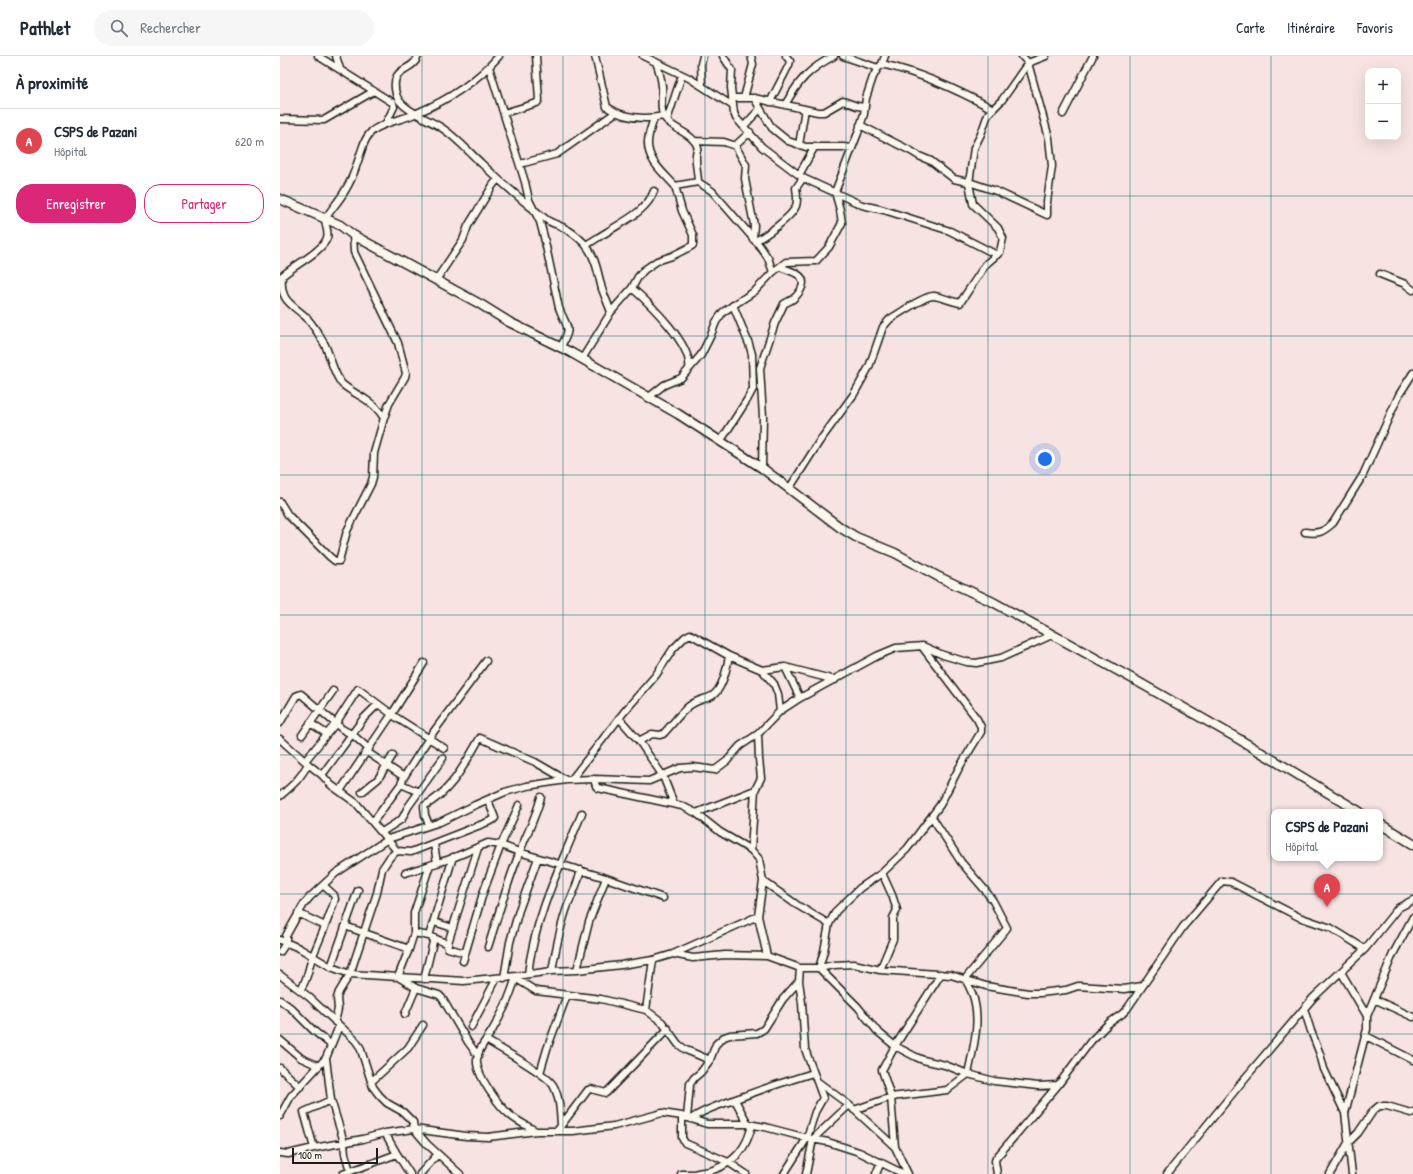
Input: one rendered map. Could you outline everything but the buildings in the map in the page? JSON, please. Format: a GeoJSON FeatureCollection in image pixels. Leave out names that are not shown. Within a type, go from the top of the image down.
{"type":"FeatureCollection","features":[{"type":"Feature","properties":{"kind":"street"},"geometry":{"type":"LineString","coordinates":[[318,56],[393,103],[394,107],[386,124]]}},
{"type":"Feature","properties":{"kind":"street"},"geometry":{"type":"LineString","coordinates":[[336,56],[340,69]]}},
{"type":"Feature","properties":{"kind":"street"},"geometry":{"type":"LineString","coordinates":[[418,56],[414,63],[399,73],[395,82],[398,100],[409,109],[446,131],[498,179],[535,210],[552,223],[571,231],[586,245],[597,269],[611,312]]}},
{"type":"Feature","properties":{"kind":"street"},"geometry":{"type":"LineString","coordinates":[[384,418],[372,403],[352,391],[338,379],[325,346],[309,320],[290,305],[283,295],[281,277],[318,250],[327,239],[325,219],[347,189],[352,179],[364,142],[368,136],[380,126],[417,114],[446,100],[489,67],[499,56]]}},
{"type":"Feature","properties":{"kind":"street"},"geometry":{"type":"LineString","coordinates":[[504,113],[537,103],[539,100],[536,56]]}},
{"type":"Feature","properties":{"kind":"street"},"geometry":{"type":"LineString","coordinates":[[595,56],[606,107],[615,113],[627,117],[665,118]]}},
{"type":"Feature","properties":{"kind":"street"},"geometry":{"type":"LineString","coordinates":[[643,56],[702,86],[733,106]]}},
{"type":"Feature","properties":{"kind":"street"},"geometry":{"type":"LineString","coordinates":[[702,86],[701,64],[703,56]]}},
{"type":"Feature","properties":{"kind":"street"},"geometry":{"type":"LineString","coordinates":[[724,56],[732,70],[731,88],[736,118],[762,147],[801,177],[862,205],[884,210],[950,231],[997,256]]}},
{"type":"Feature","properties":{"kind":"street"},"geometry":{"type":"LineString","coordinates":[[744,98],[753,64],[751,56]]}},
{"type":"Feature","properties":{"kind":"street"},"geometry":{"type":"LineString","coordinates":[[770,102],[789,65],[790,61],[786,56]]}},
{"type":"Feature","properties":{"kind":"street"},"geometry":{"type":"LineString","coordinates":[[785,105],[795,86],[817,67],[834,56]]}},
{"type":"Feature","properties":{"kind":"street"},"geometry":{"type":"LineString","coordinates":[[843,56],[880,66],[908,71],[969,96],[993,110]]}},
{"type":"Feature","properties":{"kind":"street"},"geometry":{"type":"LineString","coordinates":[[649,397],[664,385],[681,378],[689,369],[703,351],[719,316],[755,291],[773,272],[786,262],[816,261],[829,247],[842,223],[835,192],[864,114],[864,107],[873,77],[885,56]]}},
{"type":"Feature","properties":{"kind":"street"},"geometry":{"type":"LineString","coordinates":[[860,125],[919,156],[931,160],[954,179],[969,182],[996,191],[1047,215],[1047,202],[1052,166],[1049,138],[1028,63],[1022,56]]}},
{"type":"Feature","properties":{"kind":"street"},"geometry":{"type":"LineString","coordinates":[[789,490],[819,442],[854,394],[869,367],[883,327],[886,323],[922,299],[932,296],[950,299],[960,303],[986,264],[1000,252],[1003,238],[1002,234],[998,228],[972,204],[969,182],[974,148],[988,114],[1002,100],[1028,63],[1046,56]]}},
{"type":"Feature","properties":{"kind":"street"},"geometry":{"type":"LineString","coordinates":[[1063,114],[1093,56]]}},
{"type":"Feature","properties":{"kind":"street"},"geometry":{"type":"LineString","coordinates":[[656,62],[660,73],[662,109],[665,118],[697,144],[698,148],[695,153],[695,157],[698,182]]}},
{"type":"Feature","properties":{"kind":"street"},"geometry":{"type":"LineString","coordinates":[[489,67],[520,164],[527,191],[540,222],[559,308],[565,319],[568,330],[568,334],[560,348]]}},
{"type":"Feature","properties":{"kind":"street"},"geometry":{"type":"LineString","coordinates":[[665,118],[682,75]]}},
{"type":"Feature","properties":{"kind":"street"},"geometry":{"type":"LineString","coordinates":[[280,119],[324,120],[374,90]]}},
{"type":"Feature","properties":{"kind":"street"},"geometry":{"type":"LineString","coordinates":[[732,98],[754,98],[818,112],[824,112],[843,101],[864,107]]}},
{"type":"Feature","properties":{"kind":"street"},"geometry":{"type":"LineString","coordinates":[[754,98],[772,128],[788,141],[806,147],[852,148]]}},
{"type":"Feature","properties":{"kind":"street"},"geometry":{"type":"LineString","coordinates":[[799,145],[805,108]]}},
{"type":"Feature","properties":{"kind":"street"},"geometry":{"type":"LineString","coordinates":[[744,126],[760,109]]}},
{"type":"Feature","properties":{"kind":"street"},"geometry":{"type":"LineString","coordinates":[[520,164],[557,154],[615,113]]}},
{"type":"Feature","properties":{"kind":"street"},"geometry":{"type":"LineString","coordinates":[[582,359],[611,312],[632,288],[638,277],[653,263],[693,245],[693,235],[682,211],[676,186],[660,171],[652,160],[649,151],[648,142],[654,118]]}},
{"type":"Feature","properties":{"kind":"street"},"geometry":{"type":"LineString","coordinates":[[736,146],[750,132]]}},
{"type":"Feature","properties":{"kind":"street"},"geometry":{"type":"LineString","coordinates":[[694,141],[724,142],[736,146],[746,165],[745,179],[754,225],[754,240]]}},
{"type":"Feature","properties":{"kind":"street"},"geometry":{"type":"LineString","coordinates":[[754,240],[772,231],[794,210],[798,201],[796,188],[815,146]]}},
{"type":"Feature","properties":{"kind":"street"},"geometry":{"type":"LineString","coordinates":[[436,280],[463,240],[468,226],[498,179]]}},
{"type":"Feature","properties":{"kind":"street"},"geometry":{"type":"LineString","coordinates":[[676,186],[698,182],[712,191],[768,258],[773,272]]}},
{"type":"Feature","properties":{"kind":"street"},"geometry":{"type":"LineString","coordinates":[[586,245],[632,217],[652,197],[654,191]]}},
{"type":"Feature","properties":{"kind":"street"},"geometry":{"type":"LineString","coordinates":[[280,199],[340,225],[353,235],[480,304],[509,322],[582,359],[649,397],[762,468],[789,490],[841,528],[856,537],[895,553],[939,577],[993,602],[1237,738],[1355,809]]}},
{"type":"Feature","properties":{"kind":"street"},"geometry":{"type":"LineString","coordinates":[[280,502],[288,515],[335,562],[338,561],[346,531],[371,484],[373,477],[374,453],[389,404],[405,377],[405,368],[398,343],[354,252],[353,235]]}},
{"type":"Feature","properties":{"kind":"street"},"geometry":{"type":"LineString","coordinates":[[762,468],[763,416],[760,368],[775,323],[784,304],[796,297],[803,286],[801,277],[780,267]]}},
{"type":"Feature","properties":{"kind":"street"},"geometry":{"type":"LineString","coordinates":[[1380,274],[1405,284],[1413,290]]}},
{"type":"Feature","properties":{"kind":"street"},"geometry":{"type":"LineString","coordinates":[[632,288],[658,313],[676,336],[690,361],[689,369]]}},
{"type":"Feature","properties":{"kind":"street"},"geometry":{"type":"LineString","coordinates":[[720,442],[753,389],[752,354],[733,305]]}},
{"type":"Feature","properties":{"kind":"street"},"geometry":{"type":"LineString","coordinates":[[1305,532],[1316,534],[1333,524],[1366,470],[1399,395],[1413,373]]}},
{"type":"Feature","properties":{"kind":"street"},"geometry":{"type":"LineString","coordinates":[[568,780],[656,675],[668,655],[685,637],[690,634],[729,656],[762,670],[774,684],[778,694],[780,711]]}},
{"type":"Feature","properties":{"kind":"street"},"geometry":{"type":"LineString","coordinates":[[280,952],[283,941],[304,904],[336,873],[388,840],[440,822],[465,809],[505,792],[528,786],[568,780],[594,779],[649,782],[680,768],[694,767],[713,770],[717,769],[727,761],[740,746],[758,734],[780,711],[800,698],[877,656],[896,648],[922,646],[955,659],[976,663],[1001,658],[1052,635]]}},
{"type":"Feature","properties":{"kind":"street"},"geometry":{"type":"LineString","coordinates":[[819,968],[829,924],[836,911],[860,888],[882,873],[907,849],[940,805],[959,768],[981,732],[977,719],[922,646]]}},
{"type":"Feature","properties":{"kind":"street"},"geometry":{"type":"LineString","coordinates":[[639,741],[652,734],[663,734],[691,705],[697,701],[713,696],[724,678],[729,656]]}},
{"type":"Feature","properties":{"kind":"street"},"geometry":{"type":"LineString","coordinates":[[373,822],[401,784],[428,738],[486,661]]}},
{"type":"Feature","properties":{"kind":"street"},"geometry":{"type":"LineString","coordinates":[[340,791],[392,714],[424,663]]}},
{"type":"Feature","properties":{"kind":"street"},"geometry":{"type":"LineString","coordinates":[[762,670],[785,667],[835,680]]}},
{"type":"Feature","properties":{"kind":"street"},"geometry":{"type":"LineString","coordinates":[[785,667],[800,698]]}},
{"type":"Feature","properties":{"kind":"street"},"geometry":{"type":"LineString","coordinates":[[280,796],[295,784],[301,776],[306,762],[336,723],[358,689],[392,714],[444,748]]}},
{"type":"Feature","properties":{"kind":"street"},"geometry":{"type":"LineString","coordinates":[[302,735],[333,691]]}},
{"type":"Feature","properties":{"kind":"street"},"geometry":{"type":"LineString","coordinates":[[280,723],[296,696],[301,694],[342,729],[353,735],[386,765],[404,777]]}},
{"type":"Feature","properties":{"kind":"street"},"geometry":{"type":"LineString","coordinates":[[322,775],[363,720],[378,704]]}},
{"type":"Feature","properties":{"kind":"street"},"geometry":{"type":"LineString","coordinates":[[619,718],[639,741],[663,776],[674,804]]}},
{"type":"Feature","properties":{"kind":"street"},"geometry":{"type":"LineString","coordinates":[[310,723],[327,734]]}},
{"type":"Feature","properties":{"kind":"street"},"geometry":{"type":"LineString","coordinates":[[751,850],[756,790],[761,778],[758,734]]}},
{"type":"Feature","properties":{"kind":"street"},"geometry":{"type":"LineString","coordinates":[[429,825],[424,806],[431,803],[446,791],[456,779],[480,738],[535,762],[568,780]]}},
{"type":"Feature","properties":{"kind":"street"},"geometry":{"type":"LineString","coordinates":[[280,739],[332,785],[356,803],[397,851]]}},
{"type":"Feature","properties":{"kind":"street"},"geometry":{"type":"LineString","coordinates":[[362,792],[378,779],[393,755]]}},
{"type":"Feature","properties":{"kind":"street"},"geometry":{"type":"LineString","coordinates":[[382,832],[402,819],[443,758]]}},
{"type":"Feature","properties":{"kind":"street"},"geometry":{"type":"LineString","coordinates":[[594,779],[598,788],[674,804],[696,813],[720,832],[751,850],[759,859],[763,881],[758,916],[767,956]]}},
{"type":"Feature","properties":{"kind":"street"},"geometry":{"type":"LineString","coordinates":[[401,784],[419,792]]}},
{"type":"Feature","properties":{"kind":"street"},"geometry":{"type":"LineString","coordinates":[[696,813],[756,790]]}},
{"type":"Feature","properties":{"kind":"street"},"geometry":{"type":"LineString","coordinates":[[488,947],[506,888],[519,852],[535,817],[541,797]]}},
{"type":"Feature","properties":{"kind":"street"},"geometry":{"type":"LineString","coordinates":[[280,1116],[292,1096],[326,1058],[337,1024],[338,992],[350,974],[364,934],[382,869],[390,857],[397,851],[411,852],[493,820],[495,818],[488,800]]}},
{"type":"Feature","properties":{"kind":"street"},"geometry":{"type":"LineString","coordinates":[[463,961],[484,893],[501,845],[519,805]]}},
{"type":"Feature","properties":{"kind":"street"},"geometry":{"type":"LineString","coordinates":[[528,974],[535,936],[582,813]]}},
{"type":"Feature","properties":{"kind":"street"},"geometry":{"type":"LineString","coordinates":[[932,817],[961,862],[989,896],[1007,925],[1006,930],[965,979]]}},
{"type":"Feature","properties":{"kind":"street"},"geometry":{"type":"LineString","coordinates":[[1383,826],[1413,844]]}},
{"type":"Feature","properties":{"kind":"street"},"geometry":{"type":"LineString","coordinates":[[405,873],[478,848],[488,843],[495,843],[538,858],[606,878],[663,898]]}},
{"type":"Feature","properties":{"kind":"street"},"geometry":{"type":"LineString","coordinates":[[434,844],[437,862]]}},
{"type":"Feature","properties":{"kind":"street"},"geometry":{"type":"LineString","coordinates":[[465,953],[448,948],[448,944],[478,848]]}},
{"type":"Feature","properties":{"kind":"street"},"geometry":{"type":"LineString","coordinates":[[426,991],[434,922],[453,857]]}},
{"type":"Feature","properties":{"kind":"street"},"geometry":{"type":"LineString","coordinates":[[504,978],[510,942],[519,910],[538,858]]}},
{"type":"Feature","properties":{"kind":"street"},"geometry":{"type":"LineString","coordinates":[[398,977],[414,933],[414,913],[430,865]]}},
{"type":"Feature","properties":{"kind":"street"},"geometry":{"type":"LineString","coordinates":[[552,971],[557,942],[568,905],[578,883],[581,870]]}},
{"type":"Feature","properties":{"kind":"street"},"geometry":{"type":"LineString","coordinates":[[880,970],[893,939],[893,918],[897,910],[882,873]]}},
{"type":"Feature","properties":{"kind":"street"},"geometry":{"type":"LineString","coordinates":[[577,970],[589,922],[606,878]]}},
{"type":"Feature","properties":{"kind":"street"},"geometry":{"type":"LineString","coordinates":[[997,1174],[996,1158],[1058,1085],[1092,1041],[1109,1023],[1127,1009],[1193,914],[1220,882],[1225,880],[1231,882],[1299,917],[1331,928],[1365,949]]}},
{"type":"Feature","properties":{"kind":"street"},"geometry":{"type":"LineString","coordinates":[[763,881],[829,924]]}},
{"type":"Feature","properties":{"kind":"street"},"geometry":{"type":"LineString","coordinates":[[300,990],[307,978],[313,957],[336,899],[334,895],[323,885]]}},
{"type":"Feature","properties":{"kind":"street"},"geometry":{"type":"LineString","coordinates":[[331,967],[358,890]]}},
{"type":"Feature","properties":{"kind":"street"},"geometry":{"type":"LineString","coordinates":[[1167,1174],[1313,998],[1365,949],[1398,908],[1413,900]]}},
{"type":"Feature","properties":{"kind":"street"},"geometry":{"type":"LineString","coordinates":[[298,913],[325,926]]}},
{"type":"Feature","properties":{"kind":"street"},"geometry":{"type":"LineString","coordinates":[[283,941],[300,948],[331,967],[350,974],[464,981],[515,977],[552,971],[577,970],[653,960],[673,954],[758,916]]}},
{"type":"Feature","properties":{"kind":"street"},"geometry":{"type":"LineString","coordinates":[[1345,1113],[1366,1036],[1367,1016],[1393,954],[1412,920]]}},
{"type":"Feature","properties":{"kind":"street"},"geometry":{"type":"LineString","coordinates":[[434,922],[452,928]]}},
{"type":"Feature","properties":{"kind":"street"},"geometry":{"type":"LineString","coordinates":[[345,926],[409,949]]}},
{"type":"Feature","properties":{"kind":"street"},"geometry":{"type":"LineString","coordinates":[[414,933],[432,937],[448,944]]}},
{"type":"Feature","properties":{"kind":"street"},"geometry":{"type":"LineString","coordinates":[[673,954],[693,958],[725,955],[767,956],[800,968],[819,968],[834,965],[854,964],[880,970],[941,974],[965,979],[993,988],[1028,993],[1060,991],[1078,986],[1124,989],[1142,986]]}},
{"type":"Feature","properties":{"kind":"street"},"geometry":{"type":"LineString","coordinates":[[646,1010],[653,960]]}},
{"type":"Feature","properties":{"kind":"street"},"geometry":{"type":"LineString","coordinates":[[800,968],[798,981],[802,1003],[805,1049],[823,1098],[815,1112],[806,1174]]}},
{"type":"Feature","properties":{"kind":"street"},"geometry":{"type":"LineString","coordinates":[[819,968],[858,1007],[877,1031],[895,1046],[923,1060],[945,1065],[968,1074],[994,1081],[1038,1086],[1058,1085]]}},
{"type":"Feature","properties":{"kind":"street"},"geometry":{"type":"LineString","coordinates":[[1341,972],[1367,1016]]}},
{"type":"Feature","properties":{"kind":"street"},"geometry":{"type":"LineString","coordinates":[[908,1174],[895,1146],[891,1097],[882,1070],[895,1046],[941,974]]}},
{"type":"Feature","properties":{"kind":"street"},"geometry":{"type":"LineString","coordinates":[[280,975],[300,990],[355,1040],[360,1047],[373,1087],[387,1103],[403,1112],[413,1122],[414,1129],[457,1173]]}},
{"type":"Feature","properties":{"kind":"street"},"geometry":{"type":"LineString","coordinates":[[398,977],[416,988],[439,995],[445,1001],[468,1042],[478,1056]]}},
{"type":"Feature","properties":{"kind":"street"},"geometry":{"type":"LineString","coordinates":[[515,977],[536,991],[601,999],[646,1010],[662,1022],[678,1044],[686,1050],[710,1060]]}},
{"type":"Feature","properties":{"kind":"street"},"geometry":{"type":"LineString","coordinates":[[515,977],[510,996],[477,1060],[481,1075],[489,1090],[511,1116],[536,1131]]}},
{"type":"Feature","properties":{"kind":"street"},"geometry":{"type":"LineString","coordinates":[[471,1027],[497,978]]}},
{"type":"Feature","properties":{"kind":"street"},"geometry":{"type":"LineString","coordinates":[[854,1110],[891,1097],[947,1090],[968,1074],[974,1045],[976,1019],[973,994],[965,979]]}},
{"type":"Feature","properties":{"kind":"street"},"geometry":{"type":"LineString","coordinates":[[746,1174],[728,1162],[685,1143],[682,1138],[687,1118],[690,1084],[710,1060],[716,1044],[724,1037],[730,1035],[756,1033],[764,1029],[783,999],[798,981]]}},
{"type":"Feature","properties":{"kind":"street"},"geometry":{"type":"LineString","coordinates":[[405,1014],[416,988]]}},
{"type":"Feature","properties":{"kind":"street"},"geometry":{"type":"LineString","coordinates":[[540,1074],[549,1043],[567,994]]}},
{"type":"Feature","properties":{"kind":"street"},"geometry":{"type":"LineString","coordinates":[[1374,999],[1413,1017]]}},
{"type":"Feature","properties":{"kind":"street"},"geometry":{"type":"LineString","coordinates":[[280,1000],[292,1008],[313,1030],[331,1045]]}},
{"type":"Feature","properties":{"kind":"street"},"geometry":{"type":"LineString","coordinates":[[1304,1009],[1310,1031],[1320,1054],[1326,1074],[1345,1113],[1352,1174]]}},
{"type":"Feature","properties":{"kind":"street"},"geometry":{"type":"LineString","coordinates":[[371,1082],[408,1048],[423,1025]]}},
{"type":"Feature","properties":{"kind":"street"},"geometry":{"type":"LineString","coordinates":[[559,1128],[588,1090],[591,1089],[606,1093],[668,1029]]}},
{"type":"Feature","properties":{"kind":"street"},"geometry":{"type":"LineString","coordinates":[[1366,1036],[1413,1060]]}},
{"type":"Feature","properties":{"kind":"street"},"geometry":{"type":"LineString","coordinates":[[280,1040],[297,1055],[319,1066]]}},
{"type":"Feature","properties":{"kind":"street"},"geometry":{"type":"LineString","coordinates":[[486,1040],[551,1082],[557,1093],[559,1128]]}},
{"type":"Feature","properties":{"kind":"street"},"geometry":{"type":"LineString","coordinates":[[326,1058],[331,1100],[344,1142],[345,1154],[350,1171]]}},
{"type":"Feature","properties":{"kind":"street"},"geometry":{"type":"LineString","coordinates":[[280,1068],[300,1087]]}},
{"type":"Feature","properties":{"kind":"street"},"geometry":{"type":"LineString","coordinates":[[687,1118],[767,1087],[813,1073]]}},
{"type":"Feature","properties":{"kind":"street"},"geometry":{"type":"LineString","coordinates":[[816,1082],[849,1105],[895,1146]]}},
{"type":"Feature","properties":{"kind":"street"},"geometry":{"type":"LineString","coordinates":[[314,1148],[304,1112],[331,1100]]}},
{"type":"Feature","properties":{"kind":"street"},"geometry":{"type":"LineString","coordinates":[[681,1174],[695,1174],[713,1170],[734,1158],[746,1145],[750,1124],[735,1100]]}},
{"type":"Feature","properties":{"kind":"street"},"geometry":{"type":"LineString","coordinates":[[784,1174],[810,1139],[849,1105]]}},
{"type":"Feature","properties":{"kind":"street"},"geometry":{"type":"LineString","coordinates":[[1330,1174],[1348,1144],[1358,1133],[1373,1111],[1379,1106],[1386,1106],[1411,1113],[1413,1112]]}},
{"type":"Feature","properties":{"kind":"street"},"geometry":{"type":"LineString","coordinates":[[280,1153],[288,1154],[363,1139],[385,1133],[414,1129],[466,1136],[488,1137],[559,1128],[573,1131],[620,1125],[662,1113],[707,1124],[750,1124],[845,1147],[881,1162],[901,1173]]}},
{"type":"Feature","properties":{"kind":"street"},"geometry":{"type":"LineString","coordinates":[[385,1133],[396,1154],[410,1174]]}},
{"type":"Feature","properties":{"kind":"street"},"geometry":{"type":"LineString","coordinates":[[343,1174],[396,1154]]}},
{"type":"Feature","properties":{"kind":"street"},"geometry":{"type":"LineString","coordinates":[[420,1174],[438,1154]]}},
{"type":"Feature","properties":{"kind":"street"},"geometry":{"type":"LineString","coordinates":[[876,1174],[881,1162]]}},
{"type":"Feature","properties":{"kind":"place","name":"CSPS de Pazani"},"geometry":{"type":"Point","coordinates":[1327,907]}}]}
